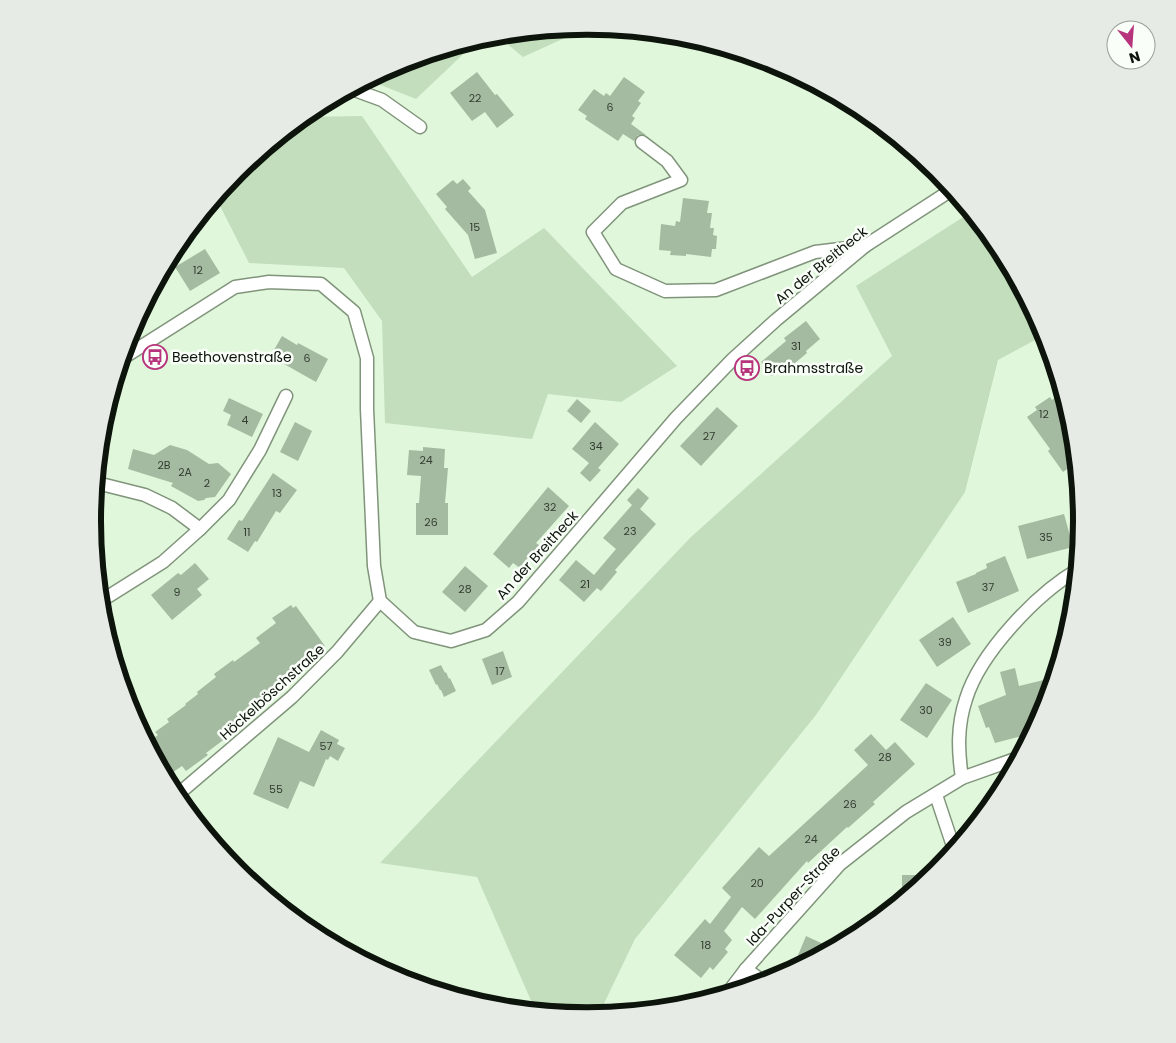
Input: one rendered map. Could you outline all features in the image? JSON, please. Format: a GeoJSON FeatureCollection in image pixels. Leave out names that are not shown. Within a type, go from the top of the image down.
{"type":"FeatureCollection","features":[{"type":"Feature","properties":{"kind":"street"},"geometry":{"type":"LineString","coordinates":[[360,92],[382,100],[420,127]]}},
{"type":"Feature","properties":{"kind":"street"},"geometry":{"type":"LineString","coordinates":[[642,142],[667,161],[681,180],[622,203],[593,232],[616,268],[665,291],[716,290],[815,252],[865,246]]}},
{"type":"Feature","properties":{"kind":"street","name":"An der Breitheck"},"geometry":{"type":"LineString","coordinates":[[380,601],[414,632],[451,641],[486,630],[518,602],[676,418],[733,359],[776,320],[865,246],[947,193]]}},
{"type":"Feature","properties":{"kind":"street"},"geometry":{"type":"LineString","coordinates":[[132,351],[235,286],[269,282],[321,284],[354,312],[367,358],[367,409],[374,566],[380,601]]}},
{"type":"Feature","properties":{"kind":"street"},"geometry":{"type":"LineString","coordinates":[[108,596],[163,562],[229,500],[260,450],[286,396]]}},
{"type":"Feature","properties":{"kind":"street"},"geometry":{"type":"LineString","coordinates":[[104,484],[145,495],[172,508],[200,529]]}},
{"type":"Feature","properties":{"kind":"street"},"geometry":{"type":"LineString","coordinates":[[962,778],[958,754],[959,727],[966,699],[976,674],[1002,637],[1033,604],[1071,573]]}},
{"type":"Feature","properties":{"kind":"street","name":"Höckelböschstraße"},"geometry":{"type":"LineString","coordinates":[[182,791],[292,697],[337,652],[380,601]]}},
{"type":"Feature","properties":{"kind":"street","name":"Ida-Purper-Straße"},"geometry":{"type":"LineString","coordinates":[[734,985],[840,864],[906,812],[962,778],[1011,760]]}},
{"type":"Feature","properties":{"kind":"street"},"geometry":{"type":"LineString","coordinates":[[936,795],[952,845]]}},
{"type":"Feature","properties":{"kind":"street"},"geometry":{"type":"LineString","coordinates":[[746,969],[757,977]]}},
{"type":"Feature","properties":{"kind":"green space"},"geometry":{"type":"Polygon","coordinates":[[[570,36],[523,57],[505,42],[570,36]]]}},
{"type":"Feature","properties":{"kind":"green space"},"geometry":{"type":"Polygon","coordinates":[[[467,51],[416,99],[377,83],[432,61],[467,51]]]}},
{"type":"Feature","properties":{"kind":"green space"},"geometry":{"type":"Polygon","coordinates":[[[362,116],[472,277],[544,228],[677,366],[621,402],[548,394],[532,439],[385,423],[382,321],[344,268],[249,263],[219,204],[244,177],[267,156],[318,117],[362,116]]]}},
{"type":"Feature","properties":{"kind":"green space"},"geometry":{"type":"Polygon","coordinates":[[[966,215],[993,251],[1009,278],[1038,338],[998,360],[965,492],[816,715],[635,939],[602,1008],[533,1005],[477,877],[380,863],[691,537],[892,356],[856,286],[966,215]]]}},
{"type":"Feature","properties":{"kind":"building"},"geometry":{"type":"Polygon","coordinates":[[[477,72],[514,115],[497,128],[485,112],[472,121],[450,93],[477,72]]]}},
{"type":"Feature","properties":{"kind":"building"},"geometry":{"type":"Polygon","coordinates":[[[624,77],[645,92],[638,101],[641,103],[632,116],[635,118],[631,124],[646,135],[638,135],[634,141],[623,134],[618,141],[585,119],[587,116],[578,110],[594,89],[604,96],[606,93],[610,96],[624,77]]]}},
{"type":"Feature","properties":{"kind":"building"},"geometry":{"type":"Polygon","coordinates":[[[463,179],[471,188],[468,191],[485,210],[497,253],[475,259],[468,235],[445,209],[447,207],[436,194],[453,180],[457,184],[463,179]]]}},
{"type":"Feature","properties":{"kind":"building"},"geometry":{"type":"Polygon","coordinates":[[[683,198],[709,201],[707,213],[712,213],[710,228],[714,228],[713,235],[717,236],[716,249],[712,249],[711,257],[686,254],[686,256],[670,255],[671,251],[659,250],[661,224],[675,226],[676,221],[680,222],[683,198]]]}},
{"type":"Feature","properties":{"kind":"building"},"geometry":{"type":"Polygon","coordinates":[[[205,249],[220,273],[190,291],[175,267],[205,249]]]}},
{"type":"Feature","properties":{"kind":"building"},"geometry":{"type":"Polygon","coordinates":[[[806,321],[820,339],[806,351],[807,353],[795,363],[797,366],[787,374],[782,367],[772,376],[761,362],[786,341],[784,338],[806,321]]]}},
{"type":"Feature","properties":{"kind":"building"},"geometry":{"type":"Polygon","coordinates":[[[282,336],[328,359],[316,382],[284,364],[288,358],[274,350],[282,336]]]}},
{"type":"Feature","properties":{"kind":"building"},"geometry":{"type":"Polygon","coordinates":[[[1057,396],[1058,398],[1070,458],[1071,466],[1063,472],[1048,451],[1050,449],[1027,417],[1037,410],[1035,407],[1050,397],[1052,400],[1057,396]]]}},
{"type":"Feature","properties":{"kind":"building"},"geometry":{"type":"Polygon","coordinates":[[[229,398],[263,414],[252,437],[227,425],[231,415],[223,411],[229,398]]]}},
{"type":"Feature","properties":{"kind":"building"},"geometry":{"type":"Polygon","coordinates":[[[577,399],[591,411],[581,423],[567,411],[577,399]]]}},
{"type":"Feature","properties":{"kind":"building"},"geometry":{"type":"Polygon","coordinates":[[[717,407],[738,426],[701,466],[680,446],[717,407]]]}},
{"type":"Feature","properties":{"kind":"building"},"geometry":{"type":"Polygon","coordinates":[[[295,422],[312,431],[298,461],[280,452],[295,422]]]}},
{"type":"Feature","properties":{"kind":"building"},"geometry":{"type":"Polygon","coordinates":[[[595,422],[619,444],[598,468],[601,470],[590,482],[580,473],[589,463],[572,449],[595,422]]]}},
{"type":"Feature","properties":{"kind":"building"},"geometry":{"type":"Polygon","coordinates":[[[170,445],[187,450],[209,464],[218,463],[231,474],[215,497],[198,501],[171,486],[173,483],[128,469],[133,449],[154,455],[170,445]]]}},
{"type":"Feature","properties":{"kind":"building"},"geometry":{"type":"Polygon","coordinates":[[[423,447],[445,449],[444,468],[448,468],[445,503],[448,503],[448,535],[416,535],[416,503],[419,503],[421,476],[407,475],[409,450],[423,451],[423,447]]]}},
{"type":"Feature","properties":{"kind":"building"},"geometry":{"type":"Polygon","coordinates":[[[273,473],[297,490],[280,513],[276,511],[257,542],[255,541],[248,552],[227,539],[239,520],[242,521],[273,473]]]}},
{"type":"Feature","properties":{"kind":"building"},"geometry":{"type":"Polygon","coordinates":[[[548,487],[569,506],[536,543],[539,545],[520,568],[513,563],[509,568],[493,554],[548,487]]]}},
{"type":"Feature","properties":{"kind":"building"},"geometry":{"type":"Polygon","coordinates":[[[638,488],[649,498],[640,509],[656,524],[615,570],[617,572],[601,591],[597,588],[584,602],[559,580],[576,560],[594,575],[616,549],[603,538],[632,505],[627,500],[638,488]]]}},
{"type":"Feature","properties":{"kind":"building"},"geometry":{"type":"Polygon","coordinates":[[[1064,514],[1073,547],[1027,559],[1018,526],[1064,514]]]}},
{"type":"Feature","properties":{"kind":"building"},"geometry":{"type":"Polygon","coordinates":[[[1005,556],[1019,591],[968,613],[956,582],[976,574],[987,568],[986,564],[1005,556]]]}},
{"type":"Feature","properties":{"kind":"building"},"geometry":{"type":"Polygon","coordinates":[[[195,563],[209,579],[197,589],[202,595],[172,620],[151,595],[178,573],[181,575],[195,563]]]}},
{"type":"Feature","properties":{"kind":"building"},"geometry":{"type":"Polygon","coordinates":[[[465,566],[488,586],[465,612],[442,592],[465,566]]]}},
{"type":"Feature","properties":{"kind":"building"},"geometry":{"type":"Polygon","coordinates":[[[291,605],[293,608],[296,606],[325,646],[293,669],[297,674],[265,698],[267,701],[235,725],[238,729],[206,753],[208,755],[186,771],[182,766],[172,773],[153,739],[158,735],[155,732],[169,722],[167,719],[186,705],[198,694],[197,692],[216,677],[214,674],[260,643],[256,638],[276,623],[272,618],[291,605]]]}},
{"type":"Feature","properties":{"kind":"building"},"geometry":{"type":"Polygon","coordinates":[[[953,617],[971,644],[937,667],[919,640],[953,617]]]}},
{"type":"Feature","properties":{"kind":"building"},"geometry":{"type":"Polygon","coordinates":[[[503,651],[512,677],[492,685],[482,659],[503,651]]]}},
{"type":"Feature","properties":{"kind":"building"},"geometry":{"type":"Polygon","coordinates":[[[441,665],[456,691],[444,697],[429,670],[441,665]]]}},
{"type":"Feature","properties":{"kind":"building"},"geometry":{"type":"Polygon","coordinates":[[[1015,668],[1019,686],[1049,679],[1025,735],[995,743],[989,727],[986,728],[978,706],[1006,695],[1000,672],[1015,668]]]}},
{"type":"Feature","properties":{"kind":"building"},"geometry":{"type":"Polygon","coordinates":[[[926,683],[952,700],[927,738],[900,720],[926,683]]]}},
{"type":"Feature","properties":{"kind":"building"},"geometry":{"type":"Polygon","coordinates":[[[321,730],[339,740],[337,744],[345,748],[338,761],[330,756],[328,760],[326,759],[314,787],[300,781],[288,809],[253,794],[278,737],[309,752],[321,730]]]}},
{"type":"Feature","properties":{"kind":"building"},"geometry":{"type":"Polygon","coordinates":[[[871,734],[886,750],[895,742],[915,764],[873,802],[875,804],[808,863],[807,861],[755,919],[742,907],[724,931],[732,940],[725,949],[728,952],[713,970],[710,967],[701,978],[674,955],[705,919],[710,924],[731,897],[722,888],[759,847],[769,856],[868,765],[854,750],[871,734]]]}},
{"type":"Feature","properties":{"kind":"building"},"geometry":{"type":"Polygon","coordinates":[[[902,875],[922,875],[909,887],[902,893],[902,875]]]}},
{"type":"Feature","properties":{"kind":"building"},"geometry":{"type":"Polygon","coordinates":[[[806,936],[826,945],[803,958],[796,960],[806,936]]]}},
{"type":"Feature","properties":{"kind":"place","name":"Beethovenstraße"},"geometry":{"type":"Point","coordinates":[155,357]}},
{"type":"Feature","properties":{"kind":"place","name":"Brahmsstraße"},"geometry":{"type":"Point","coordinates":[747,368]}}]}
